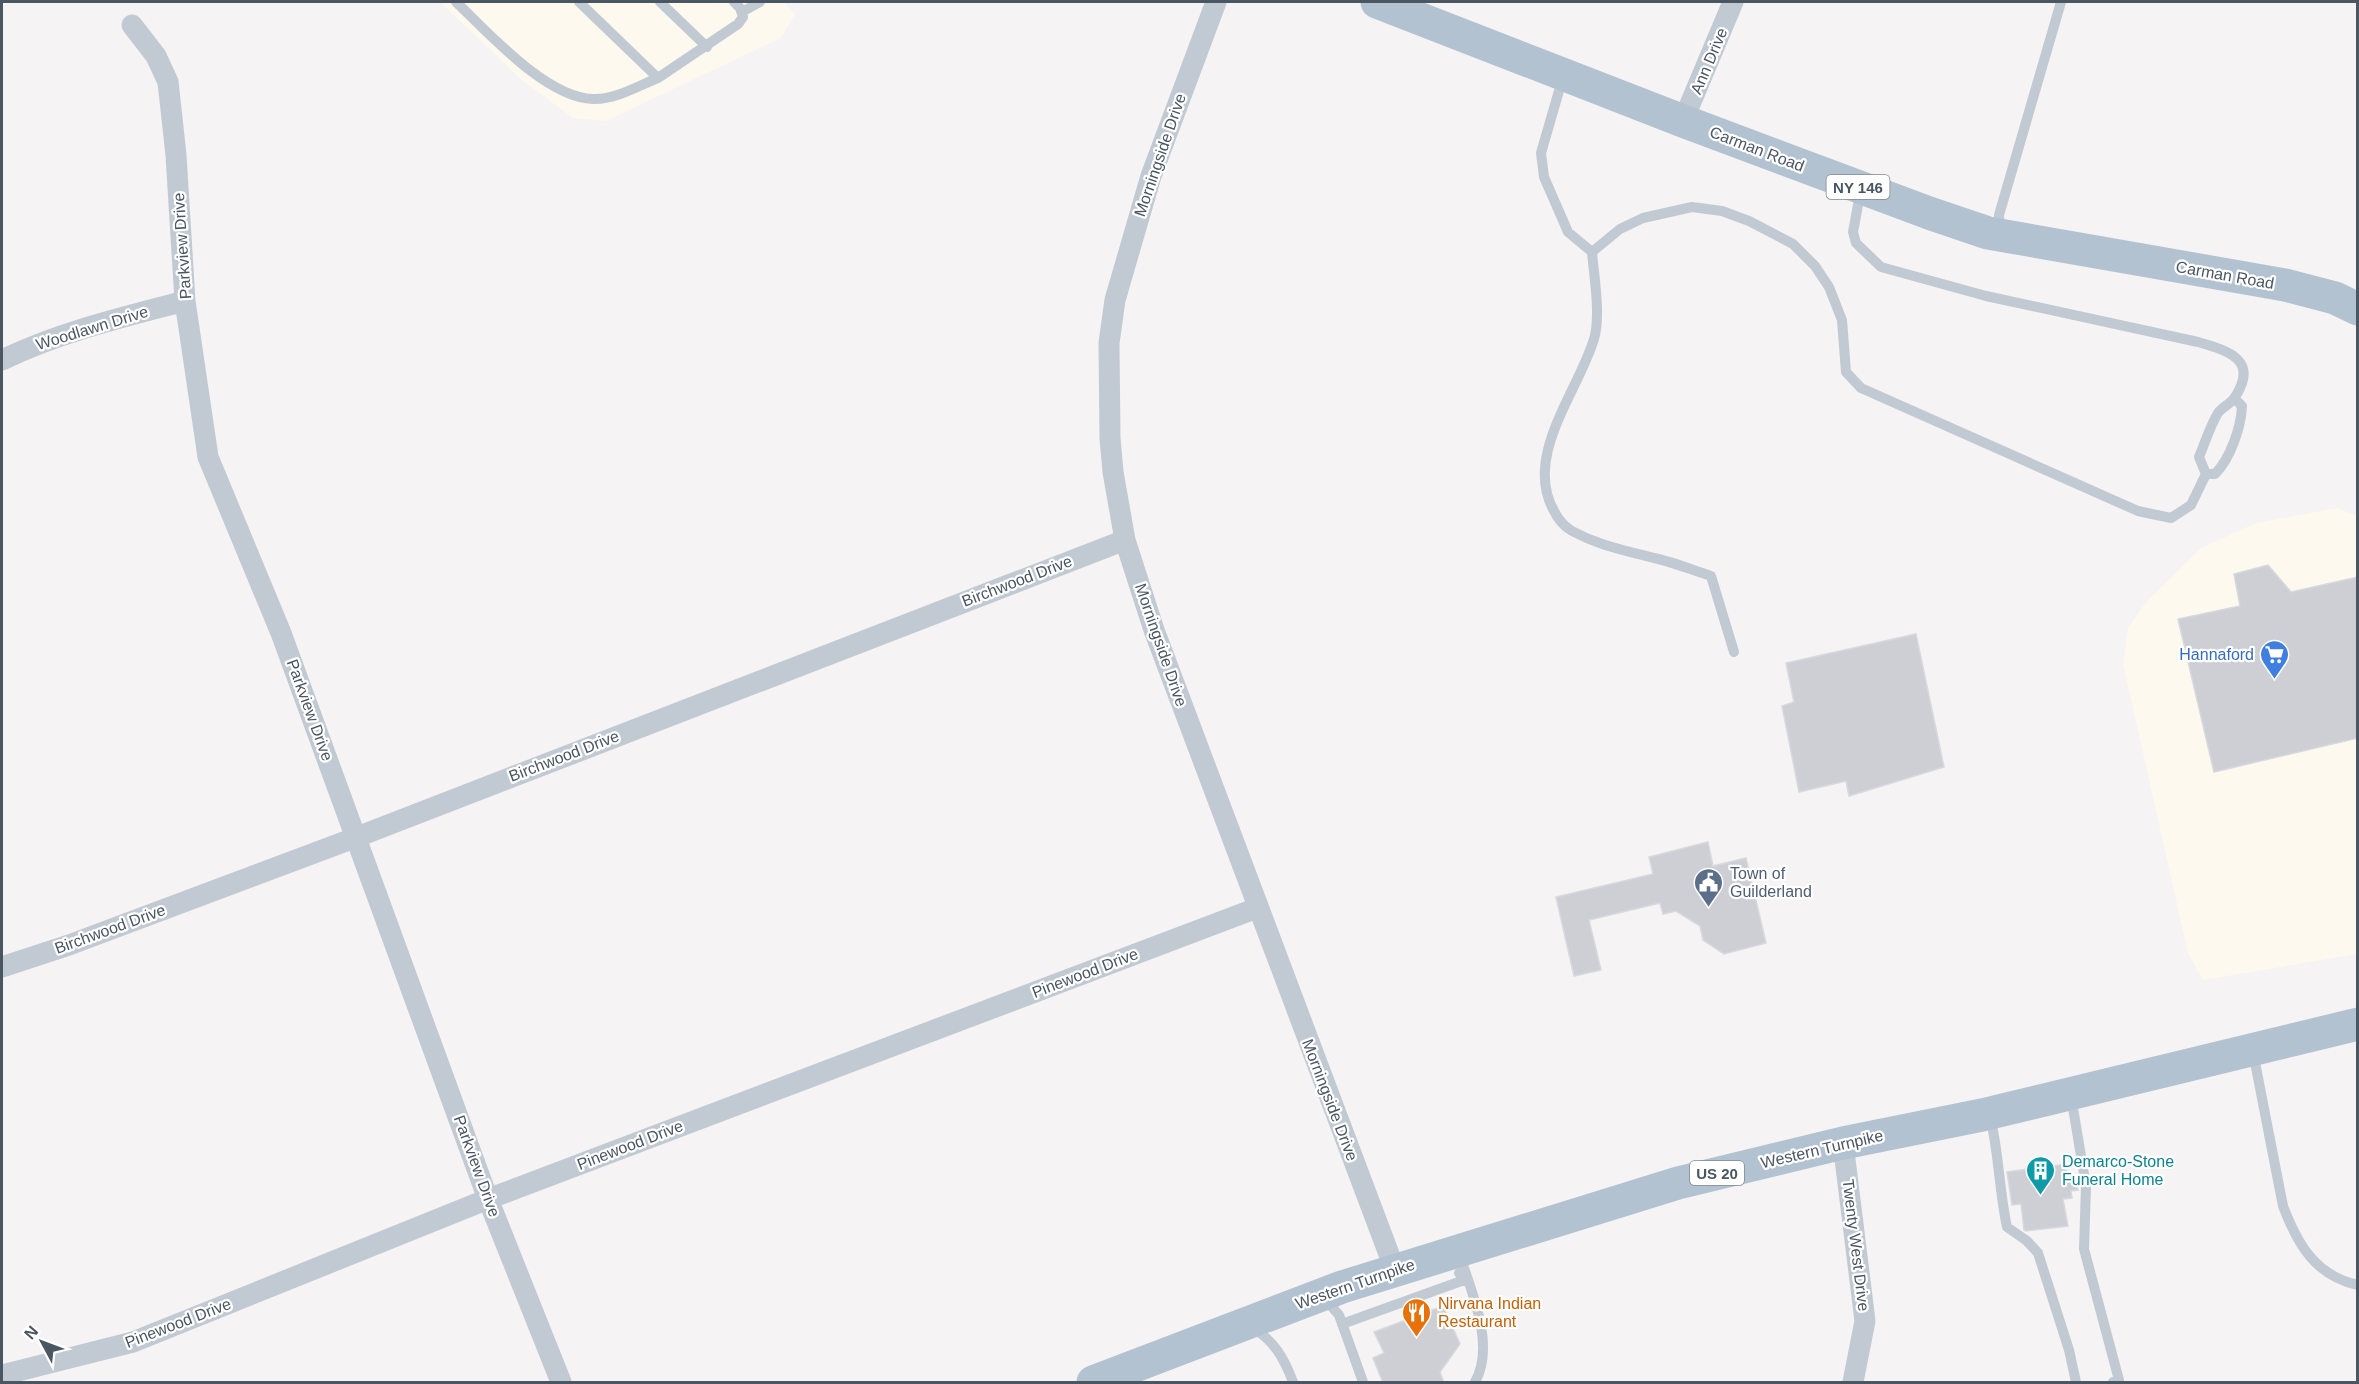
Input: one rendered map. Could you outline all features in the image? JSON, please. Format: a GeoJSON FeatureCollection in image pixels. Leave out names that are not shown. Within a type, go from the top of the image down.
{"type":"FeatureCollection","features":[{"type":"Feature","properties":{"kind":"main road","name":"Carman Road"},"geometry":{"type":"LineString","coordinates":[[1377,2],[1929,213],[2001,235],[2285,285],[2335,298],[2358,309]]}},
{"type":"Feature","properties":{"kind":"main road","name":"Western Turnpike"},"geometry":{"type":"LineString","coordinates":[[1093,1383],[1321,1295],[1395,1270],[1461,1267],[1678,1183],[1843,1143],[1989,1113],[2358,1024]]}},
{"type":"Feature","properties":{"kind":"street","name":"Morningside Drive"},"geometry":{"type":"LineString","coordinates":[[1216,2],[1151,176],[1115,300],[1108,361],[1110,438],[1125,540],[1154,630],[1395,1270]]}},
{"type":"Feature","properties":{"kind":"street","name":"Ann Drive"},"geometry":{"type":"LineString","coordinates":[[1683,120],[1733,2]]}},
{"type":"Feature","properties":{"kind":"street","name":"Parkview Drive"},"geometry":{"type":"LineString","coordinates":[[132,25],[156,56],[168,82],[176,155],[185,301],[208,457],[281,633],[488,1199],[561,1383]]}},
{"type":"Feature","properties":{"kind":"street","name":"Woodlawn Drive"},"geometry":{"type":"LineString","coordinates":[[2,360],[27,348],[101,322],[185,301]]}},
{"type":"Feature","properties":{"kind":"street","name":"Birchwood Drive"},"geometry":{"type":"LineString","coordinates":[[2,967],[80,941],[357,837],[1125,540]]}},
{"type":"Feature","properties":{"kind":"street","name":"Pinewood Drive"},"geometry":{"type":"LineString","coordinates":[[2,1375],[133,1342],[488,1199],[1257,908]]}},
{"type":"Feature","properties":{"kind":"street","name":"Twenty West Drive"},"geometry":{"type":"LineString","coordinates":[[1843,1143],[1865,1321],[1853,1383]]}},
{"type":"Feature","properties":{"kind":"lane"},"geometry":{"type":"LineString","coordinates":[[456,2],[525,67],[559,89],[590,99],[608,98],[658,78],[707,47],[738,24],[743,16],[734,2]]}},
{"type":"Feature","properties":{"kind":"lane"},"geometry":{"type":"LineString","coordinates":[[579,2],[658,78]]}},
{"type":"Feature","properties":{"kind":"lane"},"geometry":{"type":"LineString","coordinates":[[660,2],[707,47]]}},
{"type":"Feature","properties":{"kind":"lane"},"geometry":{"type":"LineString","coordinates":[[742,12],[760,2]]}},
{"type":"Feature","properties":{"kind":"lane"},"geometry":{"type":"LineString","coordinates":[[2001,235],[1999,215],[2061,2]]}},
{"type":"Feature","properties":{"kind":"lane"},"geometry":{"type":"LineString","coordinates":[[1564,74],[1541,153],[1544,177],[1568,232],[1592,252],[1594,338],[1553,436],[1544,468],[1543,486],[1559,521],[1570,530],[1616,550],[1655,558],[1711,576],[1734,652]]}},
{"type":"Feature","properties":{"kind":"lane"},"geometry":{"type":"LineString","coordinates":[[1592,252],[1620,229],[1643,218],[1692,207],[1722,211],[1749,220],[1793,244],[1815,266],[1829,287],[1842,320],[1846,372],[1861,388],[2138,511],[2171,518],[2191,505],[2206,474],[2199,457],[2219,412],[2235,399],[2244,376],[2243,365],[2236,358],[2220,349],[1986,296],[1881,267],[1862,250],[1853,232],[1857,205],[1865,189]]}},
{"type":"Feature","properties":{"kind":"lane"},"geometry":{"type":"LineString","coordinates":[[2206,474],[2215,474],[2223,466],[2242,419],[2242,406],[2235,399]]}},
{"type":"Feature","properties":{"kind":"lane"},"geometry":{"type":"LineString","coordinates":[[2253,1048],[2283,1206],[2292,1229],[2313,1262],[2329,1274],[2358,1285]]}},
{"type":"Feature","properties":{"kind":"lane"},"geometry":{"type":"LineString","coordinates":[[2071,1093],[2086,1186],[2084,1249],[2119,1380],[2113,1383]]}},
{"type":"Feature","properties":{"kind":"lane"},"geometry":{"type":"LineString","coordinates":[[1989,1113],[1997,1144],[2000,1192],[2007,1227],[2027,1241],[2037,1253],[2069,1350],[2076,1383]]}},
{"type":"Feature","properties":{"kind":"lane"},"geometry":{"type":"LineString","coordinates":[[1342,1324],[1461,1267],[1479,1318],[1483,1369],[1475,1383]]}},
{"type":"Feature","properties":{"kind":"lane"},"geometry":{"type":"LineString","coordinates":[[1321,1295],[1339,1315],[1363,1383]]}},
{"type":"Feature","properties":{"kind":"lane"},"geometry":{"type":"LineString","coordinates":[[1246,1324],[1272,1342],[1284,1359],[1293,1383]]}},
{"type":"Feature","properties":{"kind":"shaded area"},"geometry":{"type":"Polygon","coordinates":[[[440,2],[784,2],[795,14],[781,38],[606,121],[573,118],[522,80],[440,2]]]}},
{"type":"Feature","properties":{"kind":"shaded area"},"geometry":{"type":"Polygon","coordinates":[[[2337,508],[2357,516],[2357,954],[2203,980],[2188,953],[2123,664],[2128,628],[2147,601],[2201,548],[2256,523],[2337,508]]]}},
{"type":"Feature","properties":{"kind":"building","name":"Hannaford"},"geometry":{"type":"Polygon","coordinates":[[[2268,565],[2291,592],[2358,577],[2358,738],[2214,772],[2178,619],[2240,606],[2234,574],[2268,565]]]}},
{"type":"Feature","properties":{"kind":"building"},"geometry":{"type":"Polygon","coordinates":[[[1916,634],[1944,767],[1849,796],[1846,781],[1799,792],[1782,706],[1794,702],[1786,663],[1916,634]]]}},
{"type":"Feature","properties":{"kind":"building","name":"Town of Guilderland"},"geometry":{"type":"Polygon","coordinates":[[[1708,842],[1713,866],[1746,858],[1766,943],[1724,954],[1703,940],[1700,926],[1676,911],[1663,914],[1660,903],[1589,920],[1601,970],[1574,976],[1556,897],[1653,874],[1649,857],[1708,842]]]}},
{"type":"Feature","properties":{"kind":"building","name":"Demarco-Stone Funeral Home"},"geometry":{"type":"Polygon","coordinates":[[[2066,1164],[2068,1177],[2076,1176],[2078,1190],[2071,1191],[2072,1198],[2063,1199],[2068,1226],[2024,1230],[2021,1204],[2012,1205],[2007,1172],[2066,1164]]]}},
{"type":"Feature","properties":{"kind":"building","name":"Nirvana Indian Restaurant"},"geometry":{"type":"Polygon","coordinates":[[[1443,1306],[1460,1344],[1440,1372],[1444,1383],[1383,1383],[1373,1358],[1384,1353],[1374,1332],[1443,1306]]]}},
{"type":"Feature","properties":{"kind":"place","name":"Hannaford"},"geometry":{"type":"Point","coordinates":[2275,680]}},
{"type":"Feature","properties":{"kind":"place","name":"Town of Guilderland"},"geometry":{"type":"Point","coordinates":[1709,908]}},
{"type":"Feature","properties":{"kind":"place","name":"Demarco-Stone Funeral Home"},"geometry":{"type":"Point","coordinates":[2041,1196]}},
{"type":"Feature","properties":{"kind":"place","name":"Nirvana Indian Restaurant"},"geometry":{"type":"Point","coordinates":[1417,1338]}}]}
